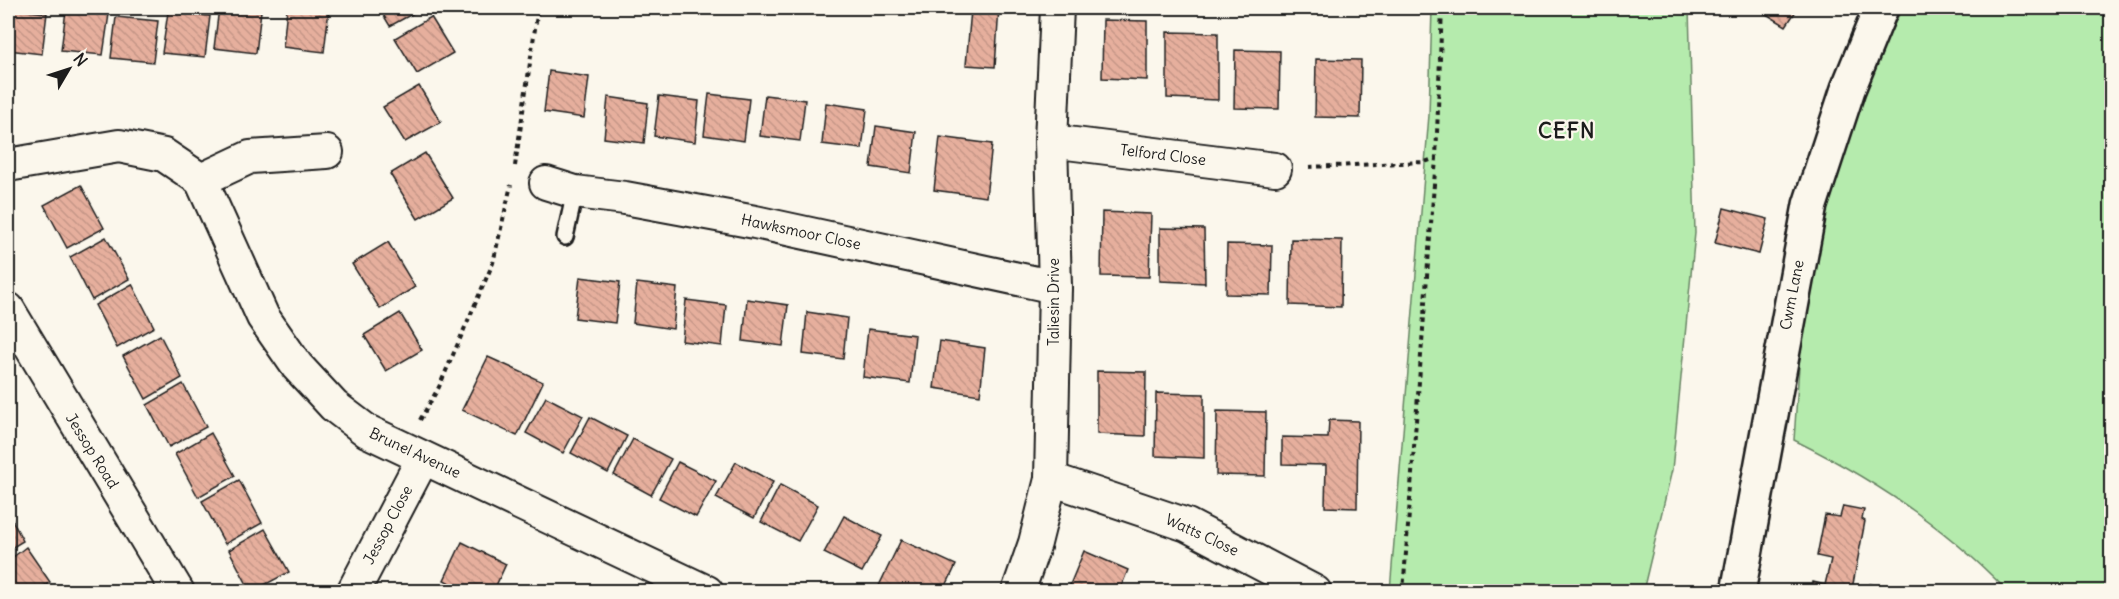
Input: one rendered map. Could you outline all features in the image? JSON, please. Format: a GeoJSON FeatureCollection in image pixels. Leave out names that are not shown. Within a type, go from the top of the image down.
{"type":"FeatureCollection","features":[{"type":"Feature","properties":{"kind":"street","name":"Taliesin Drive"},"geometry":{"type":"LineString","coordinates":[[1018,591],[1035,543],[1050,479],[1055,287],[1051,141],[1057,8]]}},
{"type":"Feature","properties":{"kind":"street","name":"Cwm Lane"},"geometry":{"type":"LineString","coordinates":[[1738,591],[1810,204],[1848,89],[1881,8]]}},
{"type":"Feature","properties":{"kind":"street","name":"Telford Close"},"geometry":{"type":"LineString","coordinates":[[1051,141],[1275,168]]}},
{"type":"Feature","properties":{"kind":"street"},"geometry":{"type":"LineString","coordinates":[[8,165],[119,146],[164,155],[201,180],[250,157],[327,152]]}},
{"type":"Feature","properties":{"kind":"street","name":"Brunel Avenue"},"geometry":{"type":"LineString","coordinates":[[201,180],[263,317],[297,366],[334,406],[367,431],[707,591]]}},
{"type":"Feature","properties":{"kind":"street","name":"Hawksmoor Close"},"geometry":{"type":"LineString","coordinates":[[546,183],[575,192],[625,198],[755,222],[1055,287]]}},
{"type":"Feature","properties":{"kind":"street","name":"Jessop Road"},"geometry":{"type":"LineString","coordinates":[[8,309],[178,591]]}},
{"type":"Feature","properties":{"kind":"street","name":"Jessop Close"},"geometry":{"type":"LineString","coordinates":[[353,591],[413,453]]}},
{"type":"Feature","properties":{"kind":"street","name":"Watts Close"},"geometry":{"type":"LineString","coordinates":[[1050,479],[1187,525],[1315,591]]}},
{"type":"Feature","properties":{"kind":"lane"},"geometry":{"type":"LineString","coordinates":[[565,237],[575,192]]}},
{"type":"Feature","properties":{"kind":"path"},"geometry":{"type":"LineString","coordinates":[[413,453],[493,263],[516,162],[538,8]]}},
{"type":"Feature","properties":{"kind":"path"},"geometry":{"type":"LineString","coordinates":[[1403,591],[1436,158],[1442,8]]}},
{"type":"Feature","properties":{"kind":"path"},"geometry":{"type":"LineString","coordinates":[[1275,168],[1425,162],[1436,158]]}},
{"type":"Feature","properties":{"kind":"green space"},"geometry":{"type":"Polygon","coordinates":[[[1432,8],[1689,8],[1695,233],[1672,470],[1643,591],[1390,591],[1429,115],[1432,8]]]}},
{"type":"Feature","properties":{"kind":"green space"},"geometry":{"type":"Polygon","coordinates":[[[1902,8],[2111,8],[2111,591],[2007,591],[1934,525],[1852,471],[1794,440],[1802,322],[1822,213],[1878,59],[1902,8]]]}},
{"type":"Feature","properties":{"kind":"building"},"geometry":{"type":"Polygon","coordinates":[[[219,8],[261,11],[256,53],[214,48],[219,8]]]}},
{"type":"Feature","properties":{"kind":"building"},"geometry":{"type":"Polygon","coordinates":[[[287,8],[329,10],[324,52],[283,47],[287,8]]]}},
{"type":"Feature","properties":{"kind":"building"},"geometry":{"type":"Polygon","coordinates":[[[379,8],[423,8],[390,26],[379,8]]]}},
{"type":"Feature","properties":{"kind":"building"},"geometry":{"type":"Polygon","coordinates":[[[939,8],[999,8],[995,67],[966,65],[971,10],[939,8]]]}},
{"type":"Feature","properties":{"kind":"building"},"geometry":{"type":"Polygon","coordinates":[[[1756,8],[1798,8],[1786,26],[1756,8]]]}},
{"type":"Feature","properties":{"kind":"building"},"geometry":{"type":"Polygon","coordinates":[[[8,9],[47,13],[42,54],[8,50],[8,9]]]}},
{"type":"Feature","properties":{"kind":"building"},"geometry":{"type":"Polygon","coordinates":[[[66,10],[109,14],[103,55],[61,51],[66,10]]]}},
{"type":"Feature","properties":{"kind":"building"},"geometry":{"type":"Polygon","coordinates":[[[168,12],[210,16],[205,57],[162,53],[168,12]]]}},
{"type":"Feature","properties":{"kind":"building"},"geometry":{"type":"Polygon","coordinates":[[[116,17],[158,21],[153,62],[111,58],[116,17]]]}},
{"type":"Feature","properties":{"kind":"building"},"geometry":{"type":"Polygon","coordinates":[[[431,17],[453,53],[417,74],[395,38],[431,17]]]}},
{"type":"Feature","properties":{"kind":"building"},"geometry":{"type":"Polygon","coordinates":[[[1103,20],[1147,21],[1147,80],[1102,78],[1103,20]]]}},
{"type":"Feature","properties":{"kind":"building"},"geometry":{"type":"Polygon","coordinates":[[[1167,32],[1218,33],[1218,100],[1167,98],[1167,32]]]}},
{"type":"Feature","properties":{"kind":"building"},"geometry":{"type":"Polygon","coordinates":[[[1235,50],[1280,51],[1279,109],[1234,108],[1235,50]]]}},
{"type":"Feature","properties":{"kind":"building"},"geometry":{"type":"Polygon","coordinates":[[[1316,59],[1361,60],[1360,118],[1315,117],[1316,59]]]}},
{"type":"Feature","properties":{"kind":"building"},"geometry":{"type":"Polygon","coordinates":[[[549,71],[589,77],[584,118],[544,112],[549,71]]]}},
{"type":"Feature","properties":{"kind":"building"},"geometry":{"type":"Polygon","coordinates":[[[419,86],[441,122],[405,142],[383,107],[419,86]]]}},
{"type":"Feature","properties":{"kind":"building"},"geometry":{"type":"Polygon","coordinates":[[[709,94],[749,99],[744,141],[704,135],[709,94]]]}},
{"type":"Feature","properties":{"kind":"building"},"geometry":{"type":"Polygon","coordinates":[[[765,95],[805,100],[800,141],[760,136],[765,95]]]}},
{"type":"Feature","properties":{"kind":"building"},"geometry":{"type":"Polygon","coordinates":[[[659,96],[699,101],[695,142],[654,136],[659,96]]]}},
{"type":"Feature","properties":{"kind":"building"},"geometry":{"type":"Polygon","coordinates":[[[608,97],[648,103],[644,143],[604,138],[608,97]]]}},
{"type":"Feature","properties":{"kind":"building"},"geometry":{"type":"Polygon","coordinates":[[[826,103],[867,109],[862,149],[822,144],[826,103]]]}},
{"type":"Feature","properties":{"kind":"building"},"geometry":{"type":"Polygon","coordinates":[[[876,126],[916,132],[911,173],[871,167],[876,126]]]}},
{"type":"Feature","properties":{"kind":"building"},"geometry":{"type":"Polygon","coordinates":[[[940,137],[992,144],[986,197],[934,190],[940,137]]]}},
{"type":"Feature","properties":{"kind":"building"},"geometry":{"type":"Polygon","coordinates":[[[425,153],[453,198],[418,219],[390,174],[425,153]]]}},
{"type":"Feature","properties":{"kind":"building"},"geometry":{"type":"Polygon","coordinates":[[[81,185],[104,228],[67,248],[44,205],[81,185]]]}},
{"type":"Feature","properties":{"kind":"building"},"geometry":{"type":"Polygon","coordinates":[[[1724,208],[1768,219],[1759,254],[1715,243],[1724,208]]]}},
{"type":"Feature","properties":{"kind":"building"},"geometry":{"type":"Polygon","coordinates":[[[1102,212],[1151,214],[1149,277],[1101,276],[1102,212]]]}},
{"type":"Feature","properties":{"kind":"building"},"geometry":{"type":"Polygon","coordinates":[[[1160,228],[1204,229],[1205,283],[1160,281],[1160,228]]]}},
{"type":"Feature","properties":{"kind":"building"},"geometry":{"type":"Polygon","coordinates":[[[106,237],[129,279],[92,300],[70,257],[106,237]]]}},
{"type":"Feature","properties":{"kind":"building"},"geometry":{"type":"Polygon","coordinates":[[[1291,239],[1342,240],[1341,307],[1290,305],[1291,239]]]}},
{"type":"Feature","properties":{"kind":"building"},"geometry":{"type":"Polygon","coordinates":[[[388,242],[415,287],[380,309],[352,264],[388,242]]]}},
{"type":"Feature","properties":{"kind":"building"},"geometry":{"type":"Polygon","coordinates":[[[1227,244],[1272,245],[1271,295],[1226,294],[1227,244]]]}},
{"type":"Feature","properties":{"kind":"building"},"geometry":{"type":"Polygon","coordinates":[[[580,277],[620,282],[615,323],[575,318],[580,277]]]}},
{"type":"Feature","properties":{"kind":"building"},"geometry":{"type":"Polygon","coordinates":[[[637,283],[677,288],[673,329],[633,323],[637,283]]]}},
{"type":"Feature","properties":{"kind":"building"},"geometry":{"type":"Polygon","coordinates":[[[132,284],[154,327],[117,348],[95,305],[132,284]]]}},
{"type":"Feature","properties":{"kind":"building"},"geometry":{"type":"Polygon","coordinates":[[[747,299],[788,305],[783,346],[743,341],[747,299]]]}},
{"type":"Feature","properties":{"kind":"building"},"geometry":{"type":"Polygon","coordinates":[[[686,300],[726,305],[722,346],[682,341],[686,300]]]}},
{"type":"Feature","properties":{"kind":"building"},"geometry":{"type":"Polygon","coordinates":[[[807,312],[847,318],[843,359],[803,354],[807,312]]]}},
{"type":"Feature","properties":{"kind":"building"},"geometry":{"type":"Polygon","coordinates":[[[400,313],[422,350],[386,371],[364,335],[400,313]]]}},
{"type":"Feature","properties":{"kind":"building"},"geometry":{"type":"Polygon","coordinates":[[[868,329],[915,335],[910,383],[863,377],[868,329]]]}},
{"type":"Feature","properties":{"kind":"building"},"geometry":{"type":"Polygon","coordinates":[[[160,335],[182,378],[146,399],[123,356],[160,335]]]}},
{"type":"Feature","properties":{"kind":"building"},"geometry":{"type":"Polygon","coordinates":[[[940,341],[985,348],[980,395],[934,388],[940,341]]]}},
{"type":"Feature","properties":{"kind":"building"},"geometry":{"type":"Polygon","coordinates":[[[488,357],[543,382],[517,436],[462,410],[488,357]]]}},
{"type":"Feature","properties":{"kind":"building"},"geometry":{"type":"Polygon","coordinates":[[[1097,371],[1146,372],[1145,436],[1097,434],[1097,371]]]}},
{"type":"Feature","properties":{"kind":"building"},"geometry":{"type":"Polygon","coordinates":[[[183,384],[206,427],[169,447],[147,405],[183,384]]]}},
{"type":"Feature","properties":{"kind":"building"},"geometry":{"type":"Polygon","coordinates":[[[1156,393],[1204,394],[1204,458],[1155,456],[1156,393]]]}},
{"type":"Feature","properties":{"kind":"building"},"geometry":{"type":"Polygon","coordinates":[[[546,397],[583,416],[563,453],[526,433],[546,397]]]}},
{"type":"Feature","properties":{"kind":"building"},"geometry":{"type":"Polygon","coordinates":[[[1217,411],[1266,412],[1265,476],[1216,475],[1217,411]]]}},
{"type":"Feature","properties":{"kind":"building"},"geometry":{"type":"Polygon","coordinates":[[[590,417],[627,436],[608,473],[571,453],[590,417]]]}},
{"type":"Feature","properties":{"kind":"building"},"geometry":{"type":"Polygon","coordinates":[[[1329,420],[1358,421],[1357,508],[1325,507],[1326,465],[1282,464],[1282,437],[1328,438],[1329,420]]]}},
{"type":"Feature","properties":{"kind":"building"},"geometry":{"type":"Polygon","coordinates":[[[211,433],[235,476],[198,497],[175,454],[211,433]]]}},
{"type":"Feature","properties":{"kind":"building"},"geometry":{"type":"Polygon","coordinates":[[[633,439],[671,459],[651,495],[614,475],[633,439]]]}},
{"type":"Feature","properties":{"kind":"building"},"geometry":{"type":"Polygon","coordinates":[[[678,462],[716,481],[696,517],[659,498],[678,462]]]}},
{"type":"Feature","properties":{"kind":"building"},"geometry":{"type":"Polygon","coordinates":[[[736,462],[773,482],[754,518],[716,498],[736,462]]]}},
{"type":"Feature","properties":{"kind":"building"},"geometry":{"type":"Polygon","coordinates":[[[239,480],[262,523],[225,544],[202,501],[239,480]]]}},
{"type":"Feature","properties":{"kind":"building"},"geometry":{"type":"Polygon","coordinates":[[[780,485],[818,505],[798,541],[761,522],[780,485]]]}},
{"type":"Feature","properties":{"kind":"building"},"geometry":{"type":"Polygon","coordinates":[[[1843,506],[1864,510],[1862,519],[1865,521],[1852,589],[1867,592],[1811,592],[1813,582],[1825,585],[1831,559],[1817,556],[1825,515],[1840,517],[1843,506]]]}},
{"type":"Feature","properties":{"kind":"building"},"geometry":{"type":"Polygon","coordinates":[[[8,512],[23,541],[8,550],[8,512]]]}},
{"type":"Feature","properties":{"kind":"building"},"geometry":{"type":"Polygon","coordinates":[[[844,516],[882,536],[862,572],[824,553],[844,516]]]}},
{"type":"Feature","properties":{"kind":"building"},"geometry":{"type":"Polygon","coordinates":[[[265,529],[289,572],[251,592],[229,550],[265,529]]]}},
{"type":"Feature","properties":{"kind":"building"},"geometry":{"type":"Polygon","coordinates":[[[901,540],[956,565],[943,592],[876,592],[901,540]]]}},
{"type":"Feature","properties":{"kind":"building"},"geometry":{"type":"Polygon","coordinates":[[[462,542],[506,564],[493,592],[467,592],[444,580],[462,542]]]}},
{"type":"Feature","properties":{"kind":"building"},"geometry":{"type":"Polygon","coordinates":[[[26,547],[50,582],[36,592],[8,592],[8,561],[26,547]]]}},
{"type":"Feature","properties":{"kind":"building"},"geometry":{"type":"Polygon","coordinates":[[[1084,551],[1128,570],[1119,592],[1067,592],[1084,551]]]}},
{"type":"Feature","properties":{"kind":"building"},"geometry":{"type":"Polygon","coordinates":[[[1870,584],[1908,592],[1868,592],[1870,584]]]}},
{"type":"Feature","properties":{"kind":"district","name":"CEFN"},"geometry":{"type":"Point","coordinates":[1567,131]}}]}
